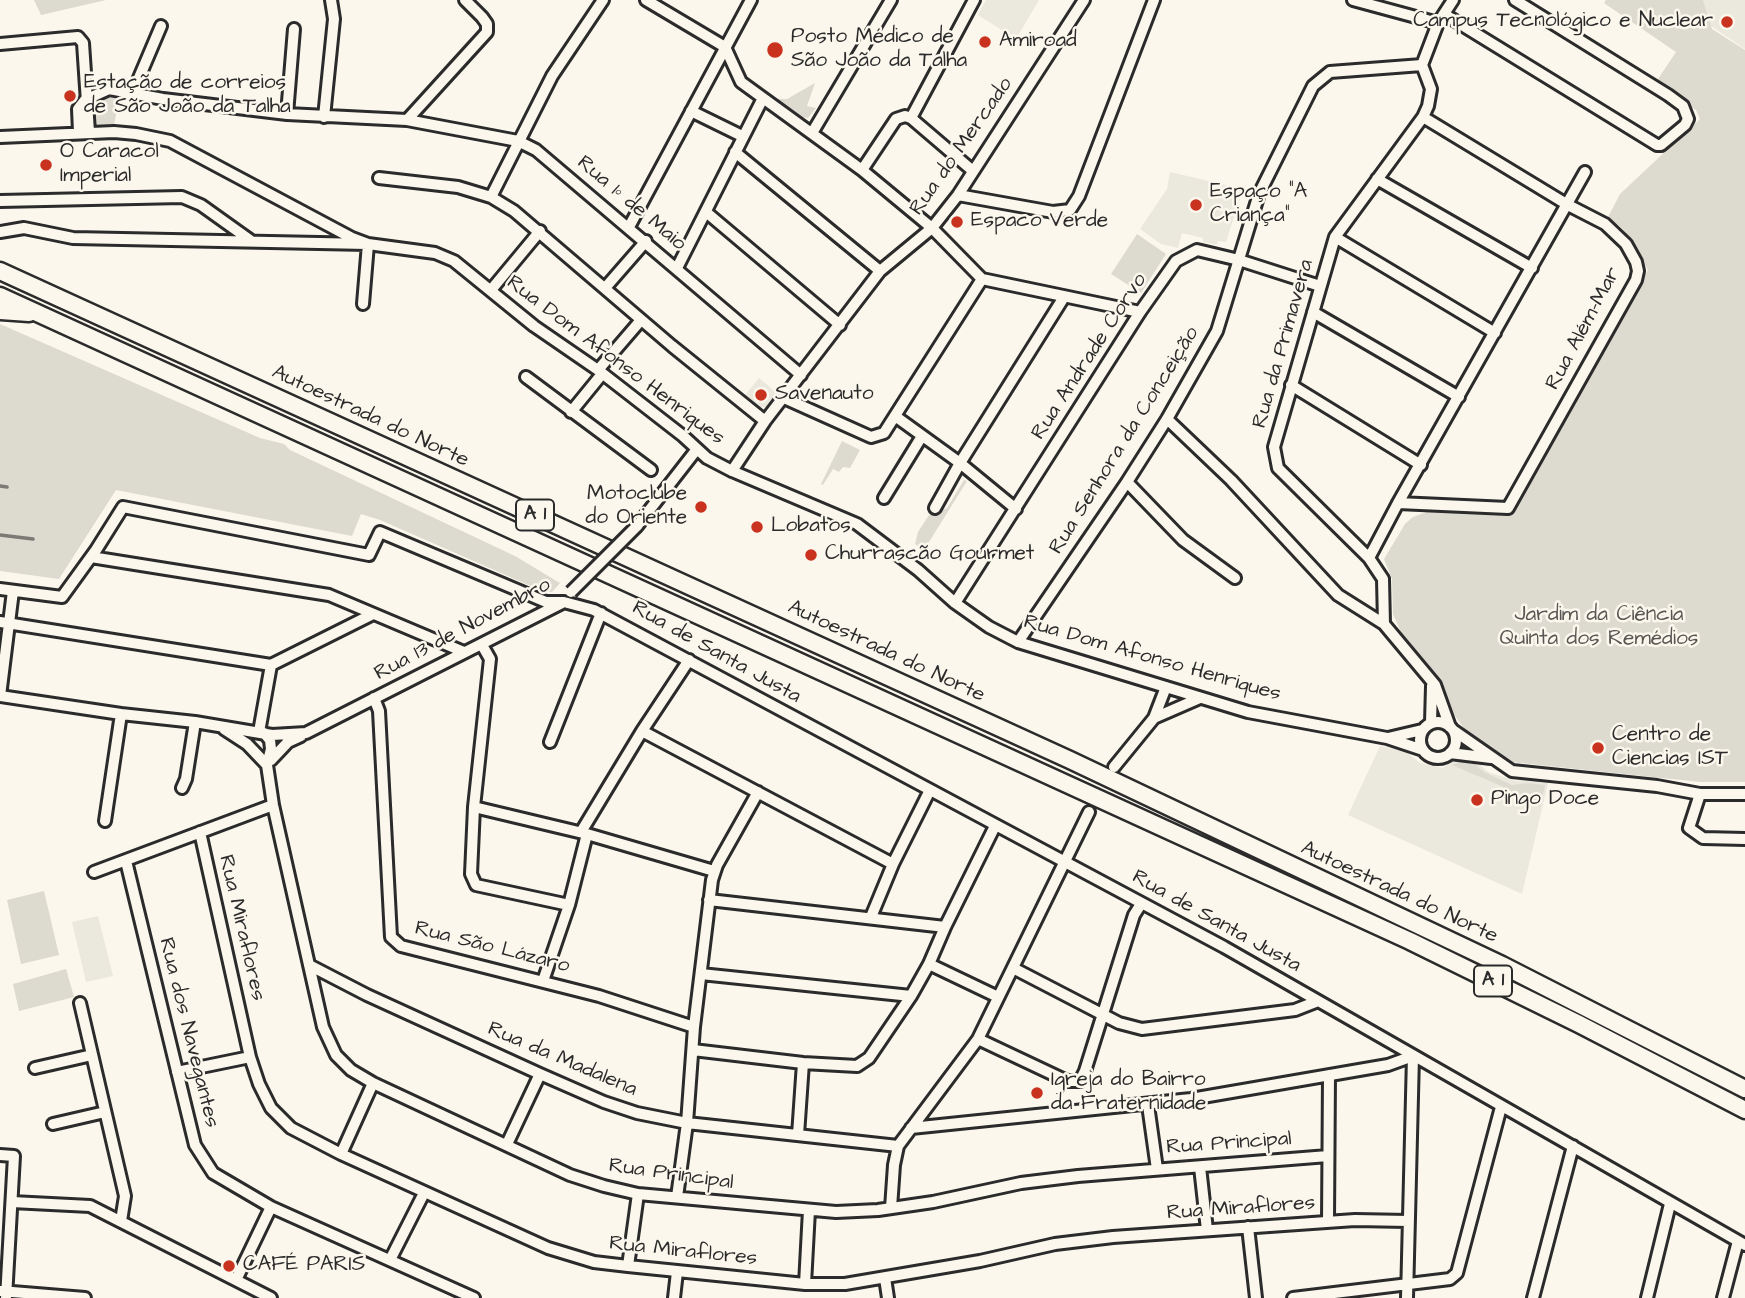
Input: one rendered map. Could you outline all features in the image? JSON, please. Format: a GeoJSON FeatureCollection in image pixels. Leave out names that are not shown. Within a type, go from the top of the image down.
{"type":"FeatureCollection","features":[{"type":"Feature","properties":{"kind":"highway","name":"Autoestrada do Norte"},"geometry":{"type":"LineString","coordinates":[[0,271],[1070,760],[1514,971],[1745,1089]]}},
{"type":"Feature","properties":{"kind":"highway","name":"Autoestrada do Norte"},"geometry":{"type":"LineString","coordinates":[[0,296],[1410,941],[1745,1110]]}},
{"type":"Feature","properties":{"kind":"highway"},"geometry":{"type":"LineString","coordinates":[[0,311],[37,313]]}},
{"type":"Feature","properties":{"kind":"street"},"geometry":{"type":"LineString","coordinates":[[324,117],[334,19],[331,0]]}},
{"type":"Feature","properties":{"kind":"street"},"geometry":{"type":"LineString","coordinates":[[407,120],[487,32],[487,24],[465,0]]}},
{"type":"Feature","properties":{"kind":"street"},"geometry":{"type":"LineString","coordinates":[[491,197],[552,76],[603,0]]}},
{"type":"Feature","properties":{"kind":"street"},"geometry":{"type":"LineString","coordinates":[[646,0],[725,47],[741,82],[862,170],[932,228],[982,279],[1140,312]]}},
{"type":"Feature","properties":{"kind":"street"},"geometry":{"type":"LineString","coordinates":[[629,227],[751,0]]}},
{"type":"Feature","properties":{"kind":"street"},"geometry":{"type":"LineString","coordinates":[[812,133],[891,0]]}},
{"type":"Feature","properties":{"kind":"street"},"geometry":{"type":"LineString","coordinates":[[911,118],[974,0]]}},
{"type":"Feature","properties":{"kind":"street","name":"Rua do Mercado"},"geometry":{"type":"LineString","coordinates":[[732,471],[765,421],[880,271],[932,228],[958,195],[1084,0]]}},
{"type":"Feature","properties":{"kind":"street"},"geometry":{"type":"LineString","coordinates":[[958,195],[1053,212],[1070,210],[1079,196],[1154,0]]}},
{"type":"Feature","properties":{"kind":"street"},"geometry":{"type":"LineString","coordinates":[[1353,0],[1441,18],[1657,145],[1661,145],[1685,125],[1688,119],[1683,106],[1515,0]]}},
{"type":"Feature","properties":{"kind":"street"},"geometry":{"type":"LineString","coordinates":[[1422,65],[1441,18],[1453,0]]}},
{"type":"Feature","properties":{"kind":"street"},"geometry":{"type":"LineString","coordinates":[[133,92],[161,26]]}},
{"type":"Feature","properties":{"kind":"street"},"geometry":{"type":"LineString","coordinates":[[287,114],[294,29]]}},
{"type":"Feature","properties":{"kind":"street"},"geometry":{"type":"LineString","coordinates":[[0,44],[81,40],[85,100],[78,110],[84,132]]}},
{"type":"Feature","properties":{"kind":"street","name":"Rua da Primavera"},"geometry":{"type":"LineString","coordinates":[[1384,624],[1383,579],[1369,558],[1278,468],[1274,447],[1335,237],[1423,117],[1428,106],[1432,89],[1422,65]]}},
{"type":"Feature","properties":{"kind":"street","name":"Rua Senhora da Conceição"},"geometry":{"type":"LineString","coordinates":[[1018,642],[1127,482],[1167,419],[1217,331],[1259,194],[1313,86],[1330,72],[1422,65]]}},
{"type":"Feature","properties":{"kind":"street","name":"Rua 1º de Maio"},"geometry":{"type":"LineString","coordinates":[[85,100],[109,89],[163,99],[287,114],[407,120],[518,141],[536,150],[801,375]]}},
{"type":"Feature","properties":{"kind":"street"},"geometry":{"type":"LineString","coordinates":[[677,268],[763,98]]}},
{"type":"Feature","properties":{"kind":"street"},"geometry":{"type":"LineString","coordinates":[[691,110],[742,136]]}},
{"type":"Feature","properties":{"kind":"street"},"geometry":{"type":"LineString","coordinates":[[862,170],[896,120],[905,116],[911,118],[973,171]]}},
{"type":"Feature","properties":{"kind":"street","name":"Rua Além-Mar"},"geometry":{"type":"LineString","coordinates":[[1398,503],[1508,508],[1636,280],[1636,262],[1626,244],[1605,224],[1568,205],[1423,117]]}},
{"type":"Feature","properties":{"kind":"street","name":"Rua Dom Afonso Henriques"},"geometry":{"type":"LineString","coordinates":[[1,136],[84,132],[136,134],[170,141],[352,238],[368,244],[435,253],[454,261],[534,326],[600,372],[707,458],[857,524],[918,570],[955,603],[989,627],[1018,642],[1248,712],[1387,738],[1423,750]]}},
{"type":"Feature","properties":{"kind":"street"},"geometry":{"type":"LineString","coordinates":[[735,152],[880,271]]}},
{"type":"Feature","properties":{"kind":"street"},"geometry":{"type":"LineString","coordinates":[[1369,558],[1585,172]]}},
{"type":"Feature","properties":{"kind":"street"},"geometry":{"type":"LineString","coordinates":[[379,178],[458,187],[491,197],[540,231],[641,320],[765,421]]}},
{"type":"Feature","properties":{"kind":"street"},"geometry":{"type":"LineString","coordinates":[[1377,179],[1532,268]]}},
{"type":"Feature","properties":{"kind":"street"},"geometry":{"type":"LineString","coordinates":[[0,201],[182,197],[201,205],[250,240]]}},
{"type":"Feature","properties":{"kind":"street"},"geometry":{"type":"LineString","coordinates":[[706,212],[840,325]]}},
{"type":"Feature","properties":{"kind":"street"},"geometry":{"type":"LineString","coordinates":[[0,232],[24,228],[73,238],[368,244],[363,304]]}},
{"type":"Feature","properties":{"kind":"street"},"geometry":{"type":"LineString","coordinates":[[491,290],[540,231]]}},
{"type":"Feature","properties":{"kind":"street"},"geometry":{"type":"LineString","coordinates":[[1335,237],[1495,333]]}},
{"type":"Feature","properties":{"kind":"street"},"geometry":{"type":"LineString","coordinates":[[605,288],[646,242]]}},
{"type":"Feature","properties":{"kind":"street","name":"Rua Andrade Corvo"},"geometry":{"type":"LineString","coordinates":[[955,603],[1140,312],[1176,261],[1197,250],[1239,260],[1320,286]]}},
{"type":"Feature","properties":{"kind":"street"},"geometry":{"type":"LineString","coordinates":[[783,398],[870,436],[884,433],[982,279]]}},
{"type":"Feature","properties":{"kind":"street"},"geometry":{"type":"LineString","coordinates":[[935,508],[960,463],[1064,297]]}},
{"type":"Feature","properties":{"kind":"street"},"geometry":{"type":"LineString","coordinates":[[1313,312],[1459,397]]}},
{"type":"Feature","properties":{"kind":"street"},"geometry":{"type":"LineString","coordinates":[[572,412],[641,320]]}},
{"type":"Feature","properties":{"kind":"street"},"geometry":{"type":"LineString","coordinates":[[526,377],[651,470]]}},
{"type":"Feature","properties":{"kind":"street"},"geometry":{"type":"LineString","coordinates":[[1291,385],[1421,465]]}},
{"type":"Feature","properties":{"kind":"street"},"geometry":{"type":"LineString","coordinates":[[895,416],[960,463],[1016,509]]}},
{"type":"Feature","properties":{"kind":"street"},"geometry":{"type":"LineString","coordinates":[[1167,419],[1231,480],[1338,595],[1384,624],[1438,691],[1456,742],[1450,753]]}},
{"type":"Feature","properties":{"kind":"street"},"geometry":{"type":"LineString","coordinates":[[884,498],[922,436]]}},
{"type":"Feature","properties":{"kind":"street","name":"Rua 13 de Novembro"},"geometry":{"type":"LineString","coordinates":[[1,693],[121,714],[265,733],[306,733],[482,645],[567,597],[637,526],[697,449]]}},
{"type":"Feature","properties":{"kind":"street"},"geometry":{"type":"LineString","coordinates":[[1127,482],[1183,541],[1235,578]]}},
{"type":"Feature","properties":{"kind":"street","name":"Rua de Santa Justa"},"geometry":{"type":"LineString","coordinates":[[0,589],[62,597],[123,507],[369,555],[380,532],[546,602],[567,597],[1224,947],[1741,1243]]}},
{"type":"Feature","properties":{"kind":"street"},"geometry":{"type":"LineString","coordinates":[[91,557],[329,595],[464,652]]}},
{"type":"Feature","properties":{"kind":"street"},"geometry":{"type":"LineString","coordinates":[[1,693],[4,622],[13,591]]}},
{"type":"Feature","properties":{"kind":"street"},"geometry":{"type":"LineString","coordinates":[[550,742],[601,613]]}},
{"type":"Feature","properties":{"kind":"street"},"geometry":{"type":"LineString","coordinates":[[4,622],[271,665],[373,614]]}},
{"type":"Feature","properties":{"kind":"street"},"geometry":{"type":"LineString","coordinates":[[482,645],[490,659],[474,807],[471,874],[476,884],[569,905]]}},
{"type":"Feature","properties":{"kind":"street"},"geometry":{"type":"LineString","coordinates":[[542,981],[569,905],[584,833],[642,731],[689,660]]}},
{"type":"Feature","properties":{"kind":"street"},"geometry":{"type":"LineString","coordinates":[[258,754],[259,743],[265,733],[271,665]]}},
{"type":"Feature","properties":{"kind":"street"},"geometry":{"type":"LineString","coordinates":[[1430,680],[1432,689],[1427,727],[1420,740],[1423,750],[1435,758],[1450,753],[1491,758]]}},
{"type":"Feature","properties":{"kind":"street"},"geometry":{"type":"LineString","coordinates":[[1114,767],[1154,718],[1166,687]]}},
{"type":"Feature","properties":{"kind":"street","name":"Rua São Lázaro"},"geometry":{"type":"LineString","coordinates":[[374,698],[379,711],[391,937],[401,946],[599,996],[694,1027]]}},
{"type":"Feature","properties":{"kind":"street"},"geometry":{"type":"LineString","coordinates":[[1154,718],[1200,698]]}},
{"type":"Feature","properties":{"kind":"street"},"geometry":{"type":"LineString","coordinates":[[105,821],[121,714]]}},
{"type":"Feature","properties":{"kind":"street"},"geometry":{"type":"LineString","coordinates":[[182,788],[186,779],[195,722]]}},
{"type":"Feature","properties":{"kind":"street"},"geometry":{"type":"LineString","coordinates":[[1427,727],[1444,723],[1512,771],[1657,786],[1700,794],[1745,794]]}},
{"type":"Feature","properties":{"kind":"street"},"geometry":{"type":"LineString","coordinates":[[218,726],[247,744],[267,765],[288,742],[306,733]]}},
{"type":"Feature","properties":{"kind":"street","name":"Rua Dom Afonso Henriques"},"geometry":{"type":"LineString","coordinates":[[1387,738],[1427,727]]}},
{"type":"Feature","properties":{"kind":"street"},"geometry":{"type":"LineString","coordinates":[[642,731],[893,864]]}},
{"type":"Feature","properties":{"kind":"street","name":"Rua Principal"},"geometry":{"type":"LineString","coordinates":[[265,733],[271,748],[267,765],[273,805],[323,1027],[336,1055],[351,1070],[373,1083],[570,1175],[638,1194],[836,1212],[891,1208],[1021,1183],[1328,1156]]}},
{"type":"Feature","properties":{"kind":"street"},"geometry":{"type":"LineString","coordinates":[[871,917],[893,864],[930,790]]}},
{"type":"Feature","properties":{"kind":"street"},"geometry":{"type":"LineString","coordinates":[[677,1197],[687,1123],[694,1027],[714,871],[758,792]]}},
{"type":"Feature","properties":{"kind":"street"},"geometry":{"type":"LineString","coordinates":[[1700,794],[1689,828],[1703,838],[1745,839]]}},
{"type":"Feature","properties":{"kind":"street"},"geometry":{"type":"LineString","coordinates":[[94,872],[273,805]]}},
{"type":"Feature","properties":{"kind":"street"},"geometry":{"type":"LineString","coordinates":[[474,807],[584,833],[714,871]]}},
{"type":"Feature","properties":{"kind":"street"},"geometry":{"type":"LineString","coordinates":[[891,1208],[898,1146],[978,1040],[1089,812]]}},
{"type":"Feature","properties":{"kind":"street"},"geometry":{"type":"LineString","coordinates":[[693,1050],[803,1063],[857,1066],[869,1058],[929,964],[995,826]]}},
{"type":"Feature","properties":{"kind":"street","name":"Rua Miraflores"},"geometry":{"type":"LineString","coordinates":[[200,832],[250,1057],[271,1108],[291,1128],[341,1154],[548,1248],[594,1262],[805,1284],[845,1284],[979,1261],[1055,1244],[1355,1220],[1408,1221]]}},
{"type":"Feature","properties":{"kind":"street","name":"Rua dos Navegantes"},"geometry":{"type":"LineString","coordinates":[[126,861],[195,1145],[213,1173],[271,1207],[474,1298]]}},
{"type":"Feature","properties":{"kind":"street"},"geometry":{"type":"LineString","coordinates":[[709,900],[945,927]]}},
{"type":"Feature","properties":{"kind":"street"},"geometry":{"type":"LineString","coordinates":[[978,1040],[1067,1081],[1080,1081],[1086,1070],[1134,915],[1141,904]]}},
{"type":"Feature","properties":{"kind":"street"},"geometry":{"type":"LineString","coordinates":[[929,964],[998,998]]}},
{"type":"Feature","properties":{"kind":"street","name":"Rua da Madalena"},"geometry":{"type":"LineString","coordinates":[[309,965],[367,995],[540,1074],[604,1102],[637,1113],[687,1123],[898,1146]]}},
{"type":"Feature","properties":{"kind":"street"},"geometry":{"type":"LineString","coordinates":[[1013,968],[1102,1015],[1142,1029],[1295,1010],[1318,1001]]}},
{"type":"Feature","properties":{"kind":"street"},"geometry":{"type":"LineString","coordinates":[[701,974],[911,996]]}},
{"type":"Feature","properties":{"kind":"street"},"geometry":{"type":"LineString","coordinates":[[80,1003],[125,1196],[121,1221]]}},
{"type":"Feature","properties":{"kind":"street"},"geometry":{"type":"LineString","coordinates":[[35,1068],[92,1055]]}},
{"type":"Feature","properties":{"kind":"street"},"geometry":{"type":"LineString","coordinates":[[911,1128],[1148,1104],[1388,1065],[1413,1056],[1407,1298]]}},
{"type":"Feature","properties":{"kind":"street"},"geometry":{"type":"LineString","coordinates":[[177,1073],[250,1057]]}},
{"type":"Feature","properties":{"kind":"street"},"geometry":{"type":"LineString","coordinates":[[798,1135],[803,1063]]}},
{"type":"Feature","properties":{"kind":"street"},"geometry":{"type":"LineString","coordinates":[[507,1144],[540,1074]]}},
{"type":"Feature","properties":{"kind":"street"},"geometry":{"type":"LineString","coordinates":[[1328,1222],[1329,1075]]}},
{"type":"Feature","properties":{"kind":"street"},"geometry":{"type":"LineString","coordinates":[[341,1154],[373,1083]]}},
{"type":"Feature","properties":{"kind":"street"},"geometry":{"type":"LineString","coordinates":[[1148,1104],[1157,1169]]}},
{"type":"Feature","properties":{"kind":"street"},"geometry":{"type":"LineString","coordinates":[[1293,1298],[1450,1279],[1457,1273],[1501,1107]]}},
{"type":"Feature","properties":{"kind":"street"},"geometry":{"type":"LineString","coordinates":[[53,1124],[105,1112]]}},
{"type":"Feature","properties":{"kind":"street"},"geometry":{"type":"LineString","coordinates":[[1533,1298],[1573,1146]]}},
{"type":"Feature","properties":{"kind":"street"},"geometry":{"type":"LineString","coordinates":[[0,1155],[14,1156],[4,1294],[85,1298]]}},
{"type":"Feature","properties":{"kind":"street"},"geometry":{"type":"LineString","coordinates":[[1200,1167],[1207,1230]]}},
{"type":"Feature","properties":{"kind":"street"},"geometry":{"type":"LineString","coordinates":[[390,1260],[424,1193]]}},
{"type":"Feature","properties":{"kind":"street"},"geometry":{"type":"LineString","coordinates":[[628,1266],[638,1194]]}},
{"type":"Feature","properties":{"kind":"street"},"geometry":{"type":"LineString","coordinates":[[12,1202],[90,1206],[271,1298]]}},
{"type":"Feature","properties":{"kind":"street"},"geometry":{"type":"LineString","coordinates":[[1647,1298],[1670,1204]]}},
{"type":"Feature","properties":{"kind":"street"},"geometry":{"type":"LineString","coordinates":[[236,1280],[271,1207]]}},
{"type":"Feature","properties":{"kind":"street"},"geometry":{"type":"LineString","coordinates":[[805,1284],[809,1210]]}},
{"type":"Feature","properties":{"kind":"street"},"geometry":{"type":"LineString","coordinates":[[1248,1227],[1256,1298]]}},
{"type":"Feature","properties":{"kind":"street"},"geometry":{"type":"LineString","coordinates":[[1723,1298],[1741,1243]]}},
{"type":"Feature","properties":{"kind":"street"},"geometry":{"type":"LineString","coordinates":[[674,1298],[677,1272]]}},
{"type":"Feature","properties":{"kind":"street"},"geometry":{"type":"LineString","coordinates":[[885,1278],[888,1298]]}},
{"type":"Feature","properties":{"kind":"shaded area"},"geometry":{"type":"Polygon","coordinates":[[[986,0],[1039,0],[1016,39],[978,15],[986,0]]]}},
{"type":"Feature","properties":{"kind":"shaded area","name":"Campus Tecnológico e Nuclear"},"geometry":{"type":"Polygon","coordinates":[[[1703,0],[1745,0],[1745,49],[1711,26],[1703,0]]]}},
{"type":"Feature","properties":{"kind":"shaded area","name":"Espaço \"A Criança\""},"geometry":{"type":"Polygon","coordinates":[[[1170,172],[1243,189],[1226,242],[1218,241],[1217,245],[1182,233],[1178,248],[1161,244],[1140,229],[1167,189],[1170,172]]]}},
{"type":"Feature","properties":{"kind":"shaded area"},"geometry":{"type":"Polygon","coordinates":[[[759,378],[777,393],[766,407],[758,407],[744,396],[759,378]]]}},
{"type":"Feature","properties":{"kind":"shaded area"},"geometry":{"type":"Polygon","coordinates":[[[1380,746],[1405,751],[1420,763],[1443,768],[1451,762],[1475,760],[1488,772],[1516,781],[1530,779],[1548,783],[1522,894],[1348,815],[1380,746]]]}},
{"type":"Feature","properties":{"kind":"shaded area"},"geometry":{"type":"Polygon","coordinates":[[[98,916],[113,976],[86,982],[72,922],[98,916]]]}},
{"type":"Feature","properties":{"kind":"green space"},"geometry":{"type":"Polygon","coordinates":[[[34,0],[106,0],[41,15],[34,0]]]}},
{"type":"Feature","properties":{"kind":"green space","name":"Jardim da Ciência Quinta dos Remédios"},"geometry":{"type":"Polygon","coordinates":[[[1606,0],[1703,0],[1712,29],[1745,50],[1745,782],[1700,782],[1511,762],[1466,731],[1450,709],[1445,689],[1403,637],[1393,614],[1392,579],[1384,559],[1405,524],[1413,517],[1432,510],[1511,516],[1648,270],[1623,229],[1608,217],[1620,194],[1700,119],[1696,110],[1656,82],[1676,52],[1604,3],[1606,0]]]}},
{"type":"Feature","properties":{"kind":"green space"},"geometry":{"type":"Polygon","coordinates":[[[815,83],[807,106],[816,108],[808,118],[777,99],[787,99],[815,83]]]}},
{"type":"Feature","properties":{"kind":"green space"},"geometry":{"type":"Polygon","coordinates":[[[109,95],[120,95],[114,125],[94,127],[95,107],[101,99],[109,95]]]}},
{"type":"Feature","properties":{"kind":"green space"},"geometry":{"type":"Polygon","coordinates":[[[1137,234],[1166,254],[1141,293],[1111,274],[1137,234]]]}},
{"type":"Feature","properties":{"kind":"green space"},"geometry":{"type":"Polygon","coordinates":[[[0,324],[260,438],[284,444],[290,450],[515,556],[560,583],[552,592],[542,591],[361,514],[352,536],[116,490],[59,579],[0,571],[0,324]]]}},
{"type":"Feature","properties":{"kind":"green space"},"geometry":{"type":"Polygon","coordinates":[[[842,441],[860,450],[850,468],[843,467],[839,472],[833,469],[823,485],[821,484],[842,441]]]}},
{"type":"Feature","properties":{"kind":"green space"},"geometry":{"type":"Polygon","coordinates":[[[964,480],[967,481],[924,550],[915,544],[918,532],[929,515],[947,508],[964,480]]]}},
{"type":"Feature","properties":{"kind":"green space"},"geometry":{"type":"Polygon","coordinates":[[[1463,761],[1472,762],[1484,772],[1512,785],[1545,785],[1540,807],[1503,790],[1504,787],[1452,765],[1463,761]]]}},
{"type":"Feature","properties":{"kind":"green space"},"geometry":{"type":"Polygon","coordinates":[[[44,891],[59,955],[21,964],[7,900],[44,891]]]}},
{"type":"Feature","properties":{"kind":"green space"},"geometry":{"type":"Polygon","coordinates":[[[66,969],[74,997],[19,1011],[13,984],[66,969]]]}},
{"type":"Feature","properties":{"kind":"waterway"},"geometry":{"type":"LineString","coordinates":[[0,486],[7,487]]}},
{"type":"Feature","properties":{"kind":"waterway"},"geometry":{"type":"LineString","coordinates":[[0,535],[33,539]]}},
{"type":"Feature","properties":{"kind":"tunnel"},"geometry":{"type":"LineString","coordinates":[[1089,812],[1110,775]]}},
{"type":"Feature","properties":{"kind":"place","name":"Campus Tecnológico e Nuclear"},"geometry":{"type":"Point","coordinates":[1727,22]}},
{"type":"Feature","properties":{"kind":"place","name":"Amiroad"},"geometry":{"type":"Point","coordinates":[985,42]}},
{"type":"Feature","properties":{"kind":"place","name":"Posto Médico de São João da Talha"},"geometry":{"type":"Point","coordinates":[775,50]}},
{"type":"Feature","properties":{"kind":"place","name":"Estação de correios de São João da Talha"},"geometry":{"type":"Point","coordinates":[70,96]}},
{"type":"Feature","properties":{"kind":"place","name":"O Caracol Imperial"},"geometry":{"type":"Point","coordinates":[46,165]}},
{"type":"Feature","properties":{"kind":"place","name":"Espaço \"A Criança\""},"geometry":{"type":"Point","coordinates":[1196,205]}},
{"type":"Feature","properties":{"kind":"place","name":"Espaco Verde"},"geometry":{"type":"Point","coordinates":[957,222]}},
{"type":"Feature","properties":{"kind":"place","name":"Savenauto"},"geometry":{"type":"Point","coordinates":[761,395]}},
{"type":"Feature","properties":{"kind":"place","name":"Motoclube do Oriente"},"geometry":{"type":"Point","coordinates":[701,507]}},
{"type":"Feature","properties":{"kind":"place","name":"Lobatos"},"geometry":{"type":"Point","coordinates":[757,527]}},
{"type":"Feature","properties":{"kind":"place","name":"Churrascão Gourmet"},"geometry":{"type":"Point","coordinates":[811,555]}},
{"type":"Feature","properties":{"kind":"place","name":"Centro de Ciencias IST"},"geometry":{"type":"Point","coordinates":[1598,748]}},
{"type":"Feature","properties":{"kind":"place","name":"Pingo Doce"},"geometry":{"type":"Point","coordinates":[1477,800]}},
{"type":"Feature","properties":{"kind":"place","name":"Igreja do Bairro da Fraternidade"},"geometry":{"type":"Point","coordinates":[1037,1093]}},
{"type":"Feature","properties":{"kind":"place","name":"CAFÉ PARIS"},"geometry":{"type":"Point","coordinates":[229,1266]}}]}
